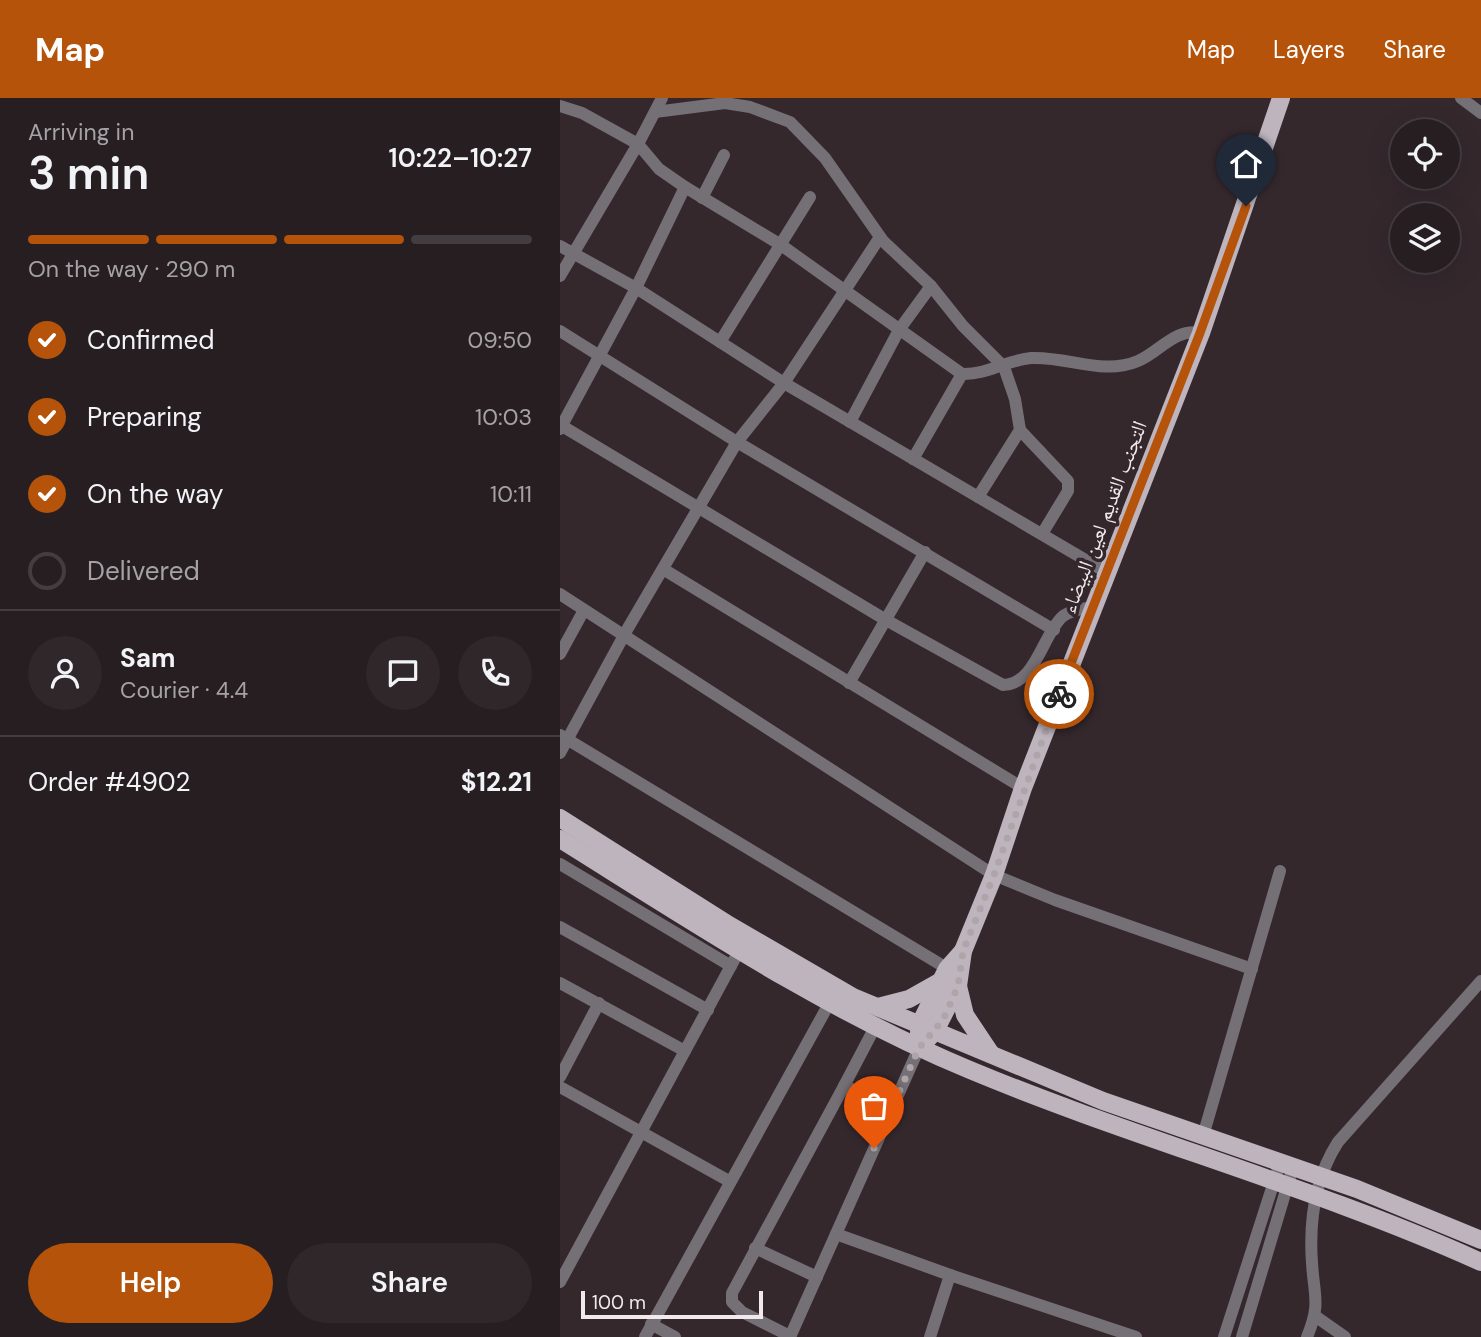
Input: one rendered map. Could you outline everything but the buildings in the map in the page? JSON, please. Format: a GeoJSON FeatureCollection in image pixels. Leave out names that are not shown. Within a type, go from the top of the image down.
{"type":"FeatureCollection","features":[{"type":"Feature","properties":{"kind":"main road","name":"التجنب القديم لعين البيضاء"},"geometry":{"type":"LineString","coordinates":[[951,978],[994,875],[1023,788],[1200,333],[1282,98]]}},
{"type":"Feature","properties":{"kind":"main road"},"geometry":{"type":"LineString","coordinates":[[560,818],[831,986],[1103,1101],[1203,1136],[1284,1173],[1316,1194],[1481,1262]]}},
{"type":"Feature","properties":{"kind":"main road"},"geometry":{"type":"LineString","coordinates":[[560,839],[640,889],[695,934],[735,958],[830,1002],[919,1048],[1039,1097],[1284,1173],[1320,1176],[1481,1240]]}},
{"type":"Feature","properties":{"kind":"main road"},"geometry":{"type":"LineString","coordinates":[[878,1007],[909,999],[951,978]]}},
{"type":"Feature","properties":{"kind":"main road"},"geometry":{"type":"LineString","coordinates":[[919,1048],[951,978]]}},
{"type":"Feature","properties":{"kind":"main road"},"geometry":{"type":"LineString","coordinates":[[951,978],[965,1015],[991,1054]]}},
{"type":"Feature","properties":{"kind":"street"},"geometry":{"type":"LineString","coordinates":[[560,276],[662,98]]}},
{"type":"Feature","properties":{"kind":"street"},"geometry":{"type":"LineString","coordinates":[[1469,100],[1481,113]]}},
{"type":"Feature","properties":{"kind":"street"},"geometry":{"type":"LineString","coordinates":[[655,112],[725,103],[759,110],[790,122],[825,159],[880,237],[931,286],[963,326],[1004,367],[1015,399],[1020,430],[1068,481],[1068,491],[1042,534]]}},
{"type":"Feature","properties":{"kind":"street"},"geometry":{"type":"LineString","coordinates":[[564,106],[638,144],[659,169],[781,245],[962,374],[1037,358],[1119,367],[1140,360],[1176,335],[1189,331],[1200,333]]}},
{"type":"Feature","properties":{"kind":"street"},"geometry":{"type":"LineString","coordinates":[[702,198],[724,156]]}},
{"type":"Feature","properties":{"kind":"street"},"geometry":{"type":"LineString","coordinates":[[685,187],[636,288],[561,427],[700,506],[886,620],[1003,685],[1017,681],[1030,669],[1062,617],[1093,607]]}},
{"type":"Feature","properties":{"kind":"street"},"geometry":{"type":"LineString","coordinates":[[720,342],[810,197]]}},
{"type":"Feature","properties":{"kind":"street"},"geometry":{"type":"LineString","coordinates":[[560,753],[564,738],[737,442],[784,383],[880,237]]}},
{"type":"Feature","properties":{"kind":"street"},"geometry":{"type":"LineString","coordinates":[[560,246],[636,288],[784,383],[1106,572]]}},
{"type":"Feature","properties":{"kind":"street"},"geometry":{"type":"LineString","coordinates":[[850,422],[900,330],[931,286]]}},
{"type":"Feature","properties":{"kind":"street"},"geometry":{"type":"LineString","coordinates":[[560,331],[737,442],[1054,630]]}},
{"type":"Feature","properties":{"kind":"street"},"geometry":{"type":"LineString","coordinates":[[913,459],[962,374]]}},
{"type":"Feature","properties":{"kind":"street"},"geometry":{"type":"LineString","coordinates":[[978,497],[1020,430]]}},
{"type":"Feature","properties":{"kind":"street"},"geometry":{"type":"LineString","coordinates":[[849,683],[925,552]]}},
{"type":"Feature","properties":{"kind":"street"},"geometry":{"type":"LineString","coordinates":[[663,569],[1023,788]]}},
{"type":"Feature","properties":{"kind":"street"},"geometry":{"type":"LineString","coordinates":[[560,594],[994,875],[1055,900],[1252,969]]}},
{"type":"Feature","properties":{"kind":"street"},"geometry":{"type":"LineString","coordinates":[[560,654],[584,610]]}},
{"type":"Feature","properties":{"kind":"street"},"geometry":{"type":"LineString","coordinates":[[564,738],[951,978]]}},
{"type":"Feature","properties":{"kind":"street"},"geometry":{"type":"LineString","coordinates":[[560,864],[630,907],[695,934]]}},
{"type":"Feature","properties":{"kind":"street"},"geometry":{"type":"LineString","coordinates":[[1203,1136],[1280,871]]}},
{"type":"Feature","properties":{"kind":"street"},"geometry":{"type":"LineString","coordinates":[[630,907],[640,889]]}},
{"type":"Feature","properties":{"kind":"street"},"geometry":{"type":"LineString","coordinates":[[560,927],[708,1010]]}},
{"type":"Feature","properties":{"kind":"street"},"geometry":{"type":"LineString","coordinates":[[560,1282],[735,958]]}},
{"type":"Feature","properties":{"kind":"street"},"geometry":{"type":"LineString","coordinates":[[1307,1337],[1318,1299],[1311,1241],[1320,1176],[1338,1142],[1481,981]]}},
{"type":"Feature","properties":{"kind":"street"},"geometry":{"type":"LineString","coordinates":[[560,983],[685,1051]]}},
{"type":"Feature","properties":{"kind":"street"},"geometry":{"type":"LineString","coordinates":[[645,1337],[830,1002]]}},
{"type":"Feature","properties":{"kind":"street"},"geometry":{"type":"LineString","coordinates":[[560,1077],[599,1003]]}},
{"type":"Feature","properties":{"kind":"street"},"geometry":{"type":"LineString","coordinates":[[875,1027],[732,1293],[732,1302],[742,1312],[790,1337],[919,1048]]}},
{"type":"Feature","properties":{"kind":"street"},"geometry":{"type":"LineString","coordinates":[[844,1086],[893,1105]]}},
{"type":"Feature","properties":{"kind":"street"},"geometry":{"type":"LineString","coordinates":[[560,1087],[729,1181]]}},
{"type":"Feature","properties":{"kind":"street"},"geometry":{"type":"LineString","coordinates":[[1224,1337],[1284,1173]]}},
{"type":"Feature","properties":{"kind":"street"},"geometry":{"type":"LineString","coordinates":[[1242,1337],[1284,1173]]}},
{"type":"Feature","properties":{"kind":"street"},"geometry":{"type":"LineString","coordinates":[[835,1234],[1136,1337]]}},
{"type":"Feature","properties":{"kind":"street"},"geometry":{"type":"LineString","coordinates":[[755,1248],[817,1277]]}},
{"type":"Feature","properties":{"kind":"street"},"geometry":{"type":"LineString","coordinates":[[930,1337],[950,1275]]}},
{"type":"Feature","properties":{"kind":"street"},"geometry":{"type":"LineString","coordinates":[[1315,1316],[1345,1337]]}},
{"type":"Feature","properties":{"kind":"street"},"geometry":{"type":"LineString","coordinates":[[651,1324],[675,1337]]}},
{"type":"Feature","properties":{"kind":"way so far"},"geometry":{"type":"LineString","coordinates":[[874,1148],[919,1048],[943,1020],[958,986],[963,951],[994,875],[1023,788],[1059,694]]}},
{"type":"Feature","properties":{"kind":"route"},"geometry":{"type":"LineString","coordinates":[[1059,694],[1200,333],[1246,206]]}}]}
